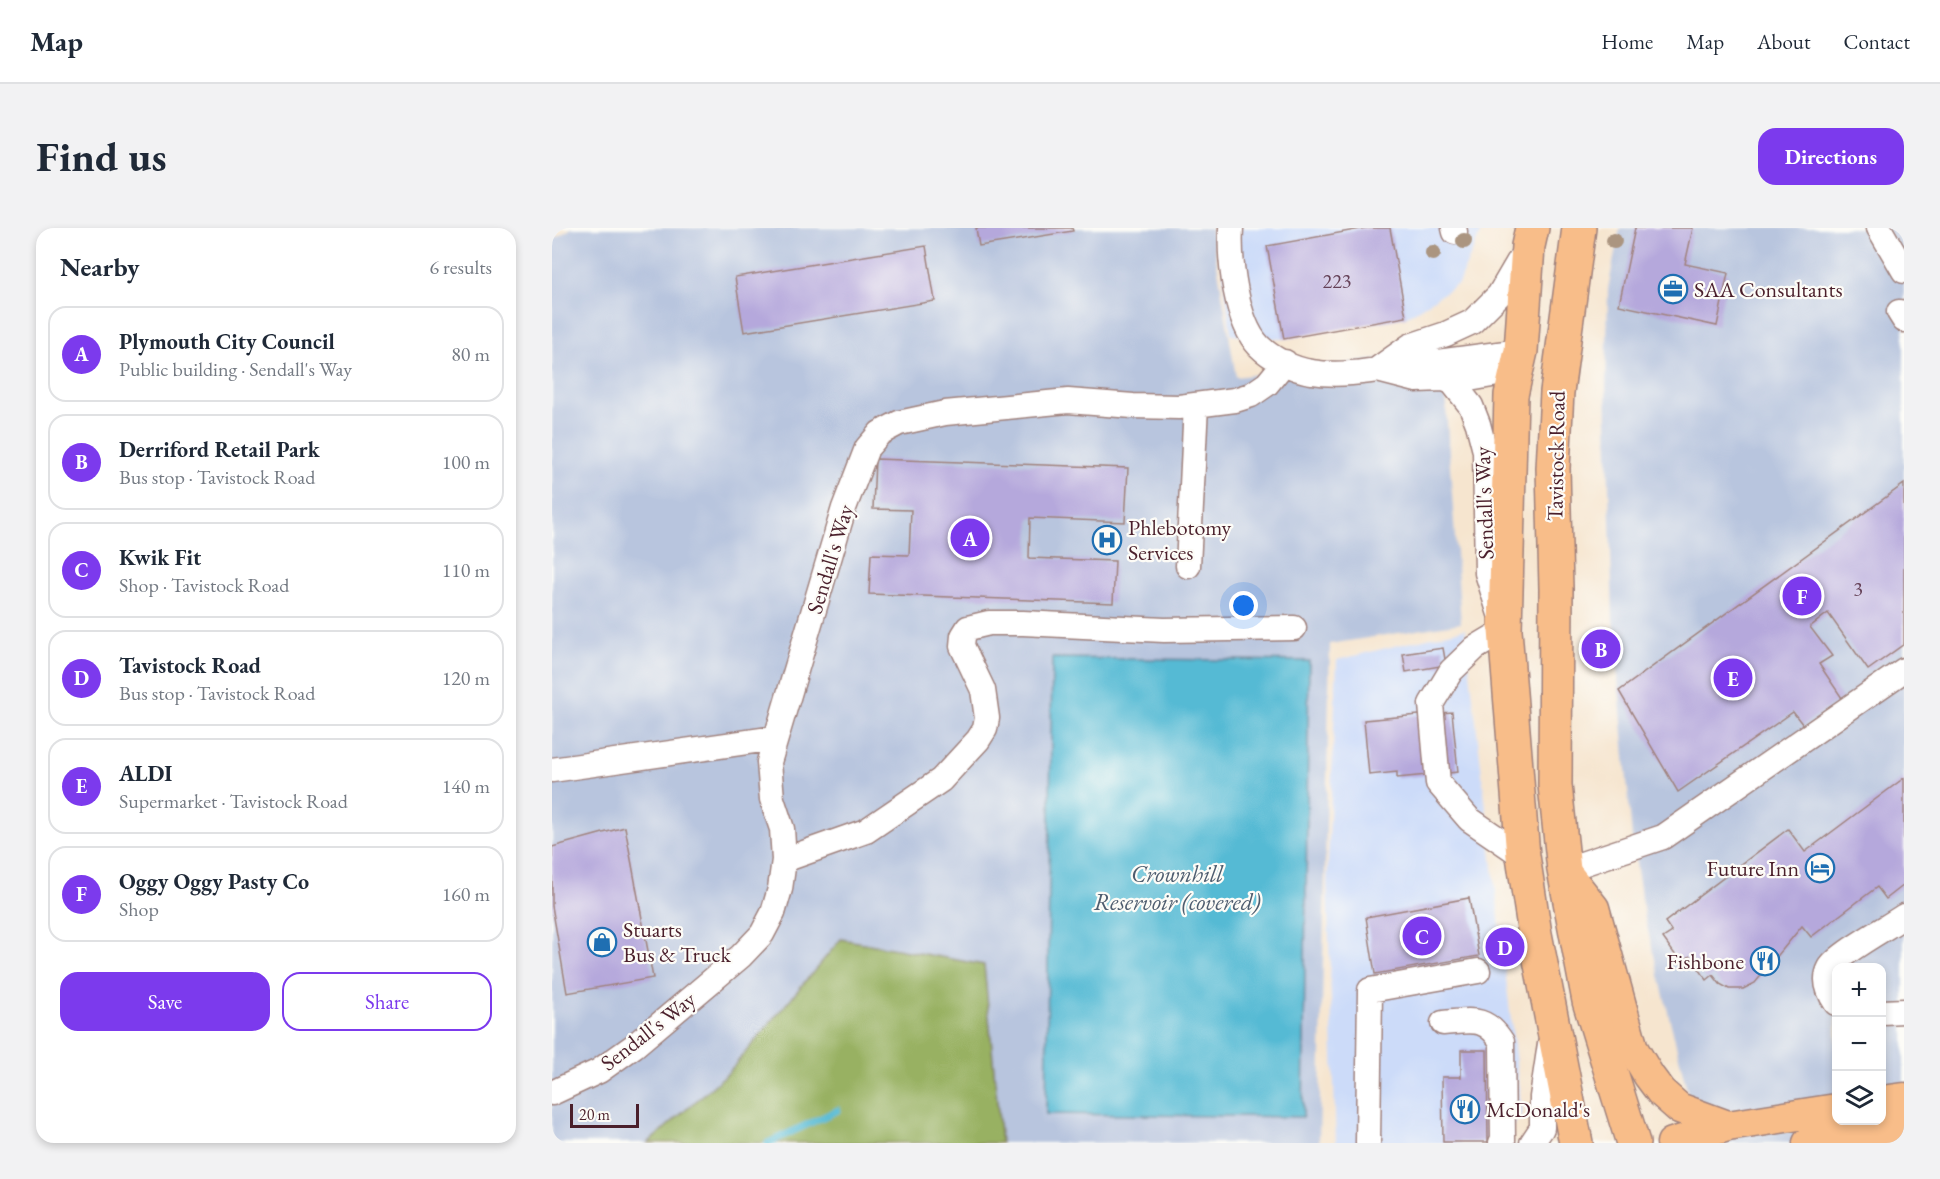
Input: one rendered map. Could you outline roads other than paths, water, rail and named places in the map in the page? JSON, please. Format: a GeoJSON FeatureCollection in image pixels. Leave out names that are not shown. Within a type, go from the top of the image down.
{"type":"FeatureCollection","features":[{"type":"Feature","properties":{"kind":"highway"},"geometry":{"type":"LineString","coordinates":[[1521,351],[1532,344],[1546,328],[1571,228]]}},
{"type":"Feature","properties":{"kind":"highway","name":"Tavistock Road"},"geometry":{"type":"LineString","coordinates":[[1579,228],[1560,363],[1553,468],[1556,589],[1555,785],[1564,870],[1589,1001],[1634,1143]]}},
{"type":"Feature","properties":{"kind":"highway","name":"Tavistock Road"},"geometry":{"type":"LineString","coordinates":[[1527,234],[1521,351],[1511,395],[1505,630],[1522,856],[1553,1027],[1559,1138]]}},
{"type":"Feature","properties":{"kind":"highway"},"geometry":{"type":"LineString","coordinates":[[1521,351],[1560,363]]}},
{"type":"Feature","properties":{"kind":"main road"},"geometry":{"type":"LineString","coordinates":[[1564,870],[1594,908],[1633,1049],[1649,1076],[1661,1092],[1679,1108],[1728,1126]]}},
{"type":"Feature","properties":{"kind":"main road"},"geometry":{"type":"LineString","coordinates":[[1886,1100],[1904,1098]]}},
{"type":"Feature","properties":{"kind":"main road"},"geometry":{"type":"LineString","coordinates":[[1672,1143],[1728,1126],[1832,1110]]}},
{"type":"Feature","properties":{"kind":"main road"},"geometry":{"type":"LineString","coordinates":[[1808,1143],[1840,1134],[1904,1127]]}},
{"type":"Feature","properties":{"kind":"street"},"geometry":{"type":"LineString","coordinates":[[1231,228],[1238,298],[1248,329],[1258,345],[1273,357],[1311,372],[1343,372],[1521,351]]}},
{"type":"Feature","properties":{"kind":"street"},"geometry":{"type":"LineString","coordinates":[[1879,228],[1904,271]]}},
{"type":"Feature","properties":{"kind":"street"},"geometry":{"type":"LineString","coordinates":[[1377,369],[1410,346],[1446,334],[1472,322],[1499,296],[1527,234]]}},
{"type":"Feature","properties":{"kind":"street"},"geometry":{"type":"LineString","coordinates":[[1377,369],[1416,381],[1444,379],[1452,382],[1498,374],[1521,351]]}},
{"type":"Feature","properties":{"kind":"street","name":"Sendall's Way"},"geometry":{"type":"LineString","coordinates":[[552,1092],[599,1071],[634,1046],[741,956],[762,934],[773,913],[780,889],[784,860],[782,829],[772,799],[769,762],[844,508],[867,448],[880,433],[899,423],[945,413],[1068,401],[1132,406],[1196,405],[1235,400],[1251,395],[1267,384],[1285,362]]}},
{"type":"Feature","properties":{"kind":"street","name":"Sendall's Way"},"geometry":{"type":"LineString","coordinates":[[1452,382],[1471,406],[1485,451],[1487,573],[1505,630]]}},
{"type":"Feature","properties":{"kind":"street"},"geometry":{"type":"LineString","coordinates":[[1188,566],[1196,405]]}},
{"type":"Feature","properties":{"kind":"street"},"geometry":{"type":"LineString","coordinates":[[784,860],[866,831],[941,780],[978,740],[985,729],[987,718],[982,690],[962,646],[963,636],[968,628],[989,623],[1023,622],[1164,630],[1294,628]]}},
{"type":"Feature","properties":{"kind":"street"},"geometry":{"type":"LineString","coordinates":[[1505,630],[1474,648],[1451,671],[1431,704],[1438,783],[1469,819],[1522,856]]}},
{"type":"Feature","properties":{"kind":"street"},"geometry":{"type":"LineString","coordinates":[[1564,870],[1663,837],[1904,670]]}},
{"type":"Feature","properties":{"kind":"street"},"geometry":{"type":"LineString","coordinates":[[552,770],[775,738]]}},
{"type":"Feature","properties":{"kind":"street"},"geometry":{"type":"LineString","coordinates":[[1835,963],[1904,916]]}},
{"type":"Feature","properties":{"kind":"street"},"geometry":{"type":"LineString","coordinates":[[1832,966],[1827,981],[1832,998]]}},
{"type":"Feature","properties":{"kind":"street"},"geometry":{"type":"LineString","coordinates":[[1368,1143],[1370,990],[1478,972]]}},
{"type":"Feature","properties":{"kind":"street"},"geometry":{"type":"LineString","coordinates":[[1886,1012],[1904,1011]]}},
{"type":"Feature","properties":{"kind":"street"},"geometry":{"type":"LineString","coordinates":[[1443,1023],[1479,1020],[1495,1032],[1502,1042],[1503,1141],[1501,1143]]}},
{"type":"Feature","properties":{"kind":"water","name":"Crownhill Reservoir (covered)"},"geometry":{"type":"Polygon","coordinates":[[[1052,658],[1309,661],[1303,1117],[1046,1114],[1052,658]]]}},
{"type":"Feature","properties":{"kind":"waterway"},"geometry":{"type":"LineString","coordinates":[[768,1143],[838,1110]]}},
{"type":"Feature","properties":{"kind":"place","name":"SAA Consultants"},"geometry":{"type":"Point","coordinates":[1673,289]}},
{"type":"Feature","properties":{"kind":"place","name":"Plymouth City Council"},"geometry":{"type":"Point","coordinates":[970,538]}},
{"type":"Feature","properties":{"kind":"place","name":"Phlebotomy Services"},"geometry":{"type":"Point","coordinates":[1107,540]}},
{"type":"Feature","properties":{"kind":"place","name":"Oggy Oggy Pasty Co"},"geometry":{"type":"Point","coordinates":[1802,596]}},
{"type":"Feature","properties":{"kind":"place","name":"Derriford Retail Park"},"geometry":{"type":"Point","coordinates":[1601,649]}},
{"type":"Feature","properties":{"kind":"place","name":"ALDI"},"geometry":{"type":"Point","coordinates":[1733,678]}},
{"type":"Feature","properties":{"kind":"place","name":"Future Inn"},"geometry":{"type":"Point","coordinates":[1820,868]}},
{"type":"Feature","properties":{"kind":"place","name":"Kwik Fit"},"geometry":{"type":"Point","coordinates":[1422,936]}},
{"type":"Feature","properties":{"kind":"place","name":"Stuarts Bus & Truck"},"geometry":{"type":"Point","coordinates":[602,942]}},
{"type":"Feature","properties":{"kind":"place","name":"Tavistock Road"},"geometry":{"type":"Point","coordinates":[1505,947]}},
{"type":"Feature","properties":{"kind":"place","name":"Fishbone"},"geometry":{"type":"Point","coordinates":[1765,961]}},
{"type":"Feature","properties":{"kind":"place","name":"McDonald's"},"geometry":{"type":"Point","coordinates":[1465,1109]}}]}
